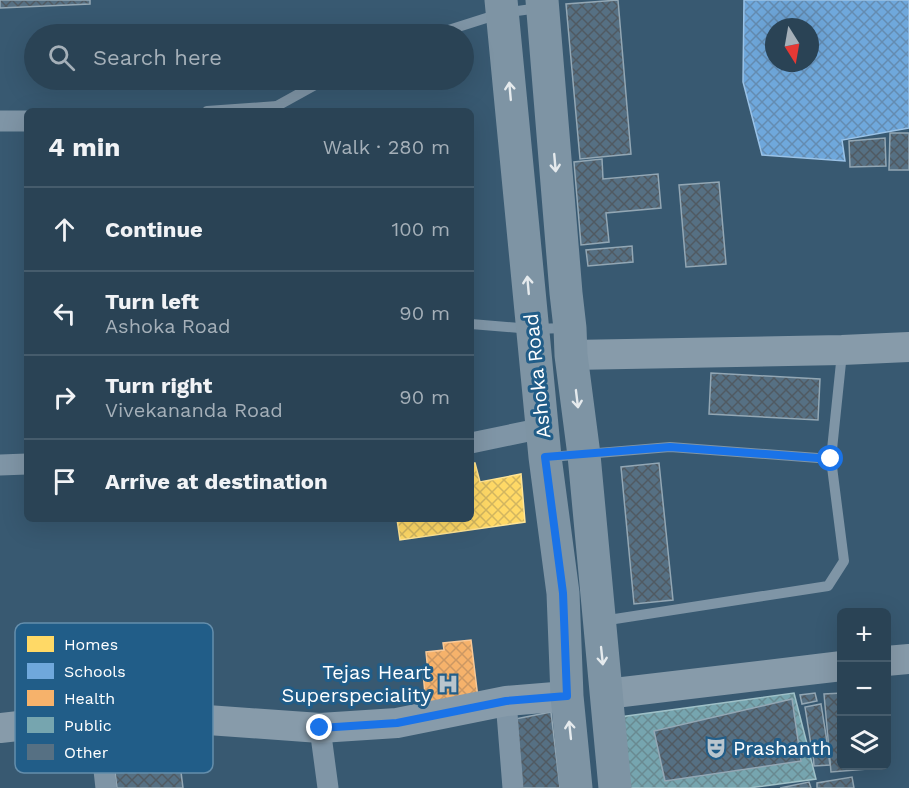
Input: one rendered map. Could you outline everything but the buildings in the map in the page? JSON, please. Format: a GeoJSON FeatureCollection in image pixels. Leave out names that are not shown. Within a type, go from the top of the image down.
{"type":"FeatureCollection","features":[{"type":"Feature","properties":{"kind":"main road","name":"Ashoka Road"},"geometry":{"type":"LineString","coordinates":[[542,4],[564,269],[615,788]]}},
{"type":"Feature","properties":{"kind":"main road","name":"Ashoka Road"},"geometry":{"type":"LineString","coordinates":[[502,6],[532,329],[563,593],[567,696],[576,788]]}},
{"type":"Feature","properties":{"kind":"street"},"geometry":{"type":"LineString","coordinates":[[0,122],[24,121]]}},
{"type":"Feature","properties":{"kind":"street"},"geometry":{"type":"LineString","coordinates":[[571,342],[842,350],[909,347]]}},
{"type":"Feature","properties":{"kind":"street"},"geometry":{"type":"LineString","coordinates":[[474,443],[544,443]]}},
{"type":"Feature","properties":{"kind":"street"},"geometry":{"type":"LineString","coordinates":[[0,465],[24,464]]}},
{"type":"Feature","properties":{"kind":"street"},"geometry":{"type":"LineString","coordinates":[[891,661],[909,659]]}},
{"type":"Feature","properties":{"kind":"street"},"geometry":{"type":"LineString","coordinates":[[606,694],[837,667]]}},
{"type":"Feature","properties":{"kind":"street"},"geometry":{"type":"LineString","coordinates":[[213,720],[320,728],[397,723],[506,701],[567,696]]}},
{"type":"Feature","properties":{"kind":"street"},"geometry":{"type":"LineString","coordinates":[[506,701],[513,788]]}},
{"type":"Feature","properties":{"kind":"street"},"geometry":{"type":"LineString","coordinates":[[0,728],[15,726]]}},
{"type":"Feature","properties":{"kind":"street"},"geometry":{"type":"LineString","coordinates":[[320,728],[328,788]]}},
{"type":"Feature","properties":{"kind":"street"},"geometry":{"type":"LineString","coordinates":[[104,773],[106,788]]}},
{"type":"Feature","properties":{"kind":"lane"},"geometry":{"type":"LineString","coordinates":[[460,24],[502,6],[542,4]]}},
{"type":"Feature","properties":{"kind":"lane"},"geometry":{"type":"LineString","coordinates":[[276,108],[307,90]]}},
{"type":"Feature","properties":{"kind":"lane"},"geometry":{"type":"LineString","coordinates":[[474,324],[532,329],[571,342]]}},
{"type":"Feature","properties":{"kind":"lane"},"geometry":{"type":"LineString","coordinates":[[598,621],[828,586],[843,561],[831,459],[842,350]]}},
{"type":"Feature","properties":{"kind":"lane"},"geometry":{"type":"LineString","coordinates":[[544,443],[584,455],[670,447],[831,459]]}},
{"type":"Feature","properties":{"kind":"place","name":"Tejas Heart Superspeciality"},"geometry":{"type":"Point","coordinates":[448,684]}},
{"type":"Feature","properties":{"kind":"place","name":"Prashanth"},"geometry":{"type":"Point","coordinates":[716,748]}},
{"type":"Feature","properties":{"kind":"route"},"geometry":{"type":"LineString","coordinates":[[320,728],[397,723],[506,701],[567,696],[563,593],[545,457],[670,447],[831,459]]}}]}
